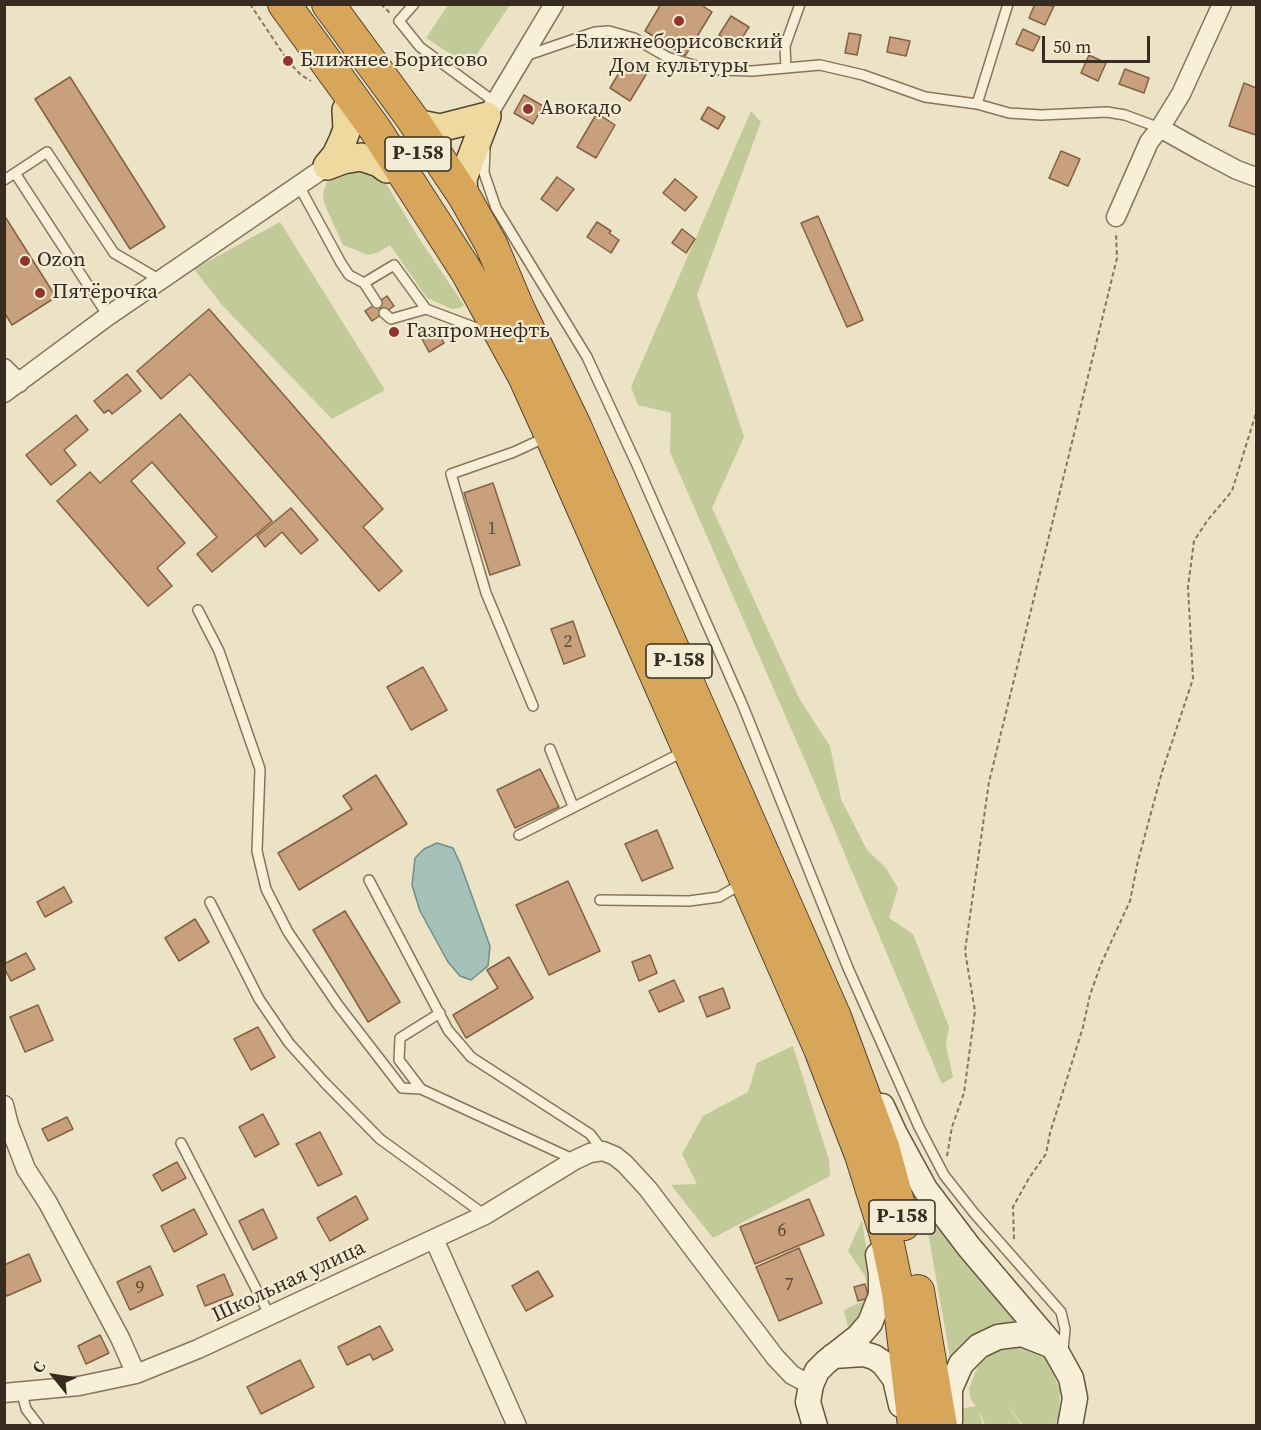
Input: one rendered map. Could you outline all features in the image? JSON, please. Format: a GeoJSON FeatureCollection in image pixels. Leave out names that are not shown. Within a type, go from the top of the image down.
{"type":"FeatureCollection","features":[{"type":"Feature","properties":{"kind":"highway"},"geometry":{"type":"LineString","coordinates":[[272,4],[436,243],[487,332],[555,466],[590,527]]}},
{"type":"Feature","properties":{"kind":"highway","name":"Р-158"},"geometry":{"type":"LineString","coordinates":[[284,4],[375,129],[467,272],[524,376],[820,1049],[861,1155],[886,1234],[898,1292],[914,1425]]}},
{"type":"Feature","properties":{"kind":"highway","name":"Р-158"},"geometry":{"type":"LineString","coordinates":[[313,4],[448,197],[518,308],[575,426],[835,1017],[883,1147],[905,1228],[917,1284],[941,1425]]}},
{"type":"Feature","properties":{"kind":"highway"},"geometry":{"type":"LineString","coordinates":[[328,4],[411,117],[464,196],[491,244],[518,308]]}},
{"type":"Feature","properties":{"kind":"main road"},"geometry":{"type":"LineString","coordinates":[[327,166],[336,155],[347,129],[345,110]]}},
{"type":"Feature","properties":{"kind":"main road"},"geometry":{"type":"LineString","coordinates":[[411,117],[420,123],[440,128],[492,110]]}},
{"type":"Feature","properties":{"kind":"main road"},"geometry":{"type":"LineString","coordinates":[[464,196],[463,179],[492,110]]}},
{"type":"Feature","properties":{"kind":"main road"},"geometry":{"type":"LineString","coordinates":[[327,166],[361,157],[379,163],[387,169]]}},
{"type":"Feature","properties":{"kind":"street"},"geometry":{"type":"LineString","coordinates":[[492,110],[554,4]]}},
{"type":"Feature","properties":{"kind":"street"},"geometry":{"type":"LineString","coordinates":[[1116,217],[1149,142],[1181,94],[1222,4]]}},
{"type":"Feature","properties":{"kind":"street"},"geometry":{"type":"LineString","coordinates":[[1160,128],[1201,152],[1257,177]]}},
{"type":"Feature","properties":{"kind":"street"},"geometry":{"type":"LineString","coordinates":[[4,368],[12,388],[108,316],[327,166]]}},
{"type":"Feature","properties":{"kind":"street"},"geometry":{"type":"LineString","coordinates":[[835,1017],[869,1075],[895,1134],[925,1189],[969,1247],[1057,1353],[1071,1378],[1075,1398],[1070,1425]]}},
{"type":"Feature","properties":{"kind":"street"},"geometry":{"type":"LineString","coordinates":[[815,1425],[808,1402],[811,1385],[817,1371],[858,1337],[870,1323],[881,1295],[881,1274],[877,1252],[832,1100],[820,1049]]}},
{"type":"Feature","properties":{"kind":"street"},"geometry":{"type":"LineString","coordinates":[[4,1105],[26,1169],[54,1213],[120,1338],[136,1374]]}},
{"type":"Feature","properties":{"kind":"street"},"geometry":{"type":"LineString","coordinates":[[603,1151],[615,1156],[625,1164],[648,1189],[775,1357],[792,1375],[811,1385]]}},
{"type":"Feature","properties":{"kind":"street","name":"Школьная улица"},"geometry":{"type":"LineString","coordinates":[[13,1393],[79,1386],[136,1374],[198,1349],[485,1215],[575,1160],[590,1153],[603,1151]]}},
{"type":"Feature","properties":{"kind":"street"},"geometry":{"type":"LineString","coordinates":[[434,1239],[517,1425]]}},
{"type":"Feature","properties":{"kind":"street"},"geometry":{"type":"LineString","coordinates":[[950,1425],[950,1389],[961,1364],[979,1347],[998,1337],[1022,1334],[1057,1353]]}},
{"type":"Feature","properties":{"kind":"street"},"geometry":{"type":"LineString","coordinates":[[833,1356],[864,1354],[882,1363],[895,1379],[905,1425]]}},
{"type":"Feature","properties":{"kind":"lane"},"geometry":{"type":"LineString","coordinates":[[414,4],[399,21],[420,47],[492,110],[484,173],[496,208],[587,357],[743,706],[848,968],[920,1127],[944,1175],[974,1213],[1061,1312],[1065,1329],[1057,1353]]}},
{"type":"Feature","properties":{"kind":"lane"},"geometry":{"type":"LineString","coordinates":[[786,68],[785,46],[800,4]]}},
{"type":"Feature","properties":{"kind":"lane"},"geometry":{"type":"LineString","coordinates":[[977,104],[1008,4]]}},
{"type":"Feature","properties":{"kind":"lane"},"geometry":{"type":"LineString","coordinates":[[525,56],[595,32],[609,31],[634,38],[667,57],[700,67],[720,70],[752,70],[820,65],[863,75],[925,98],[977,104],[1009,113],[1041,115],[1107,111],[1160,128]]}},
{"type":"Feature","properties":{"kind":"lane"},"geometry":{"type":"LineString","coordinates":[[4,180],[47,152],[114,253],[160,280]]}},
{"type":"Feature","properties":{"kind":"lane"},"geometry":{"type":"LineString","coordinates":[[15,173],[108,316]]}},
{"type":"Feature","properties":{"kind":"lane"},"geometry":{"type":"LineString","coordinates":[[299,186],[341,263],[349,275],[364,283],[377,303]]}},
{"type":"Feature","properties":{"kind":"lane"},"geometry":{"type":"LineString","coordinates":[[364,283],[394,265],[426,309],[487,332]]}},
{"type":"Feature","properties":{"kind":"lane"},"geometry":{"type":"LineString","coordinates":[[384,313],[391,319],[426,309]]}},
{"type":"Feature","properties":{"kind":"lane"},"geometry":{"type":"LineString","coordinates":[[533,706],[486,593],[451,474],[514,452],[542,439]]}},
{"type":"Feature","properties":{"kind":"lane"},"geometry":{"type":"LineString","coordinates":[[198,610],[219,651],[260,769],[257,851],[266,889],[288,932],[338,1005],[402,1088],[421,1089],[575,1160]]}},
{"type":"Feature","properties":{"kind":"lane"},"geometry":{"type":"LineString","coordinates":[[550,749],[573,806]]}},
{"type":"Feature","properties":{"kind":"lane"},"geometry":{"type":"LineString","coordinates":[[519,835],[688,749]]}},
{"type":"Feature","properties":{"kind":"lane"},"geometry":{"type":"LineString","coordinates":[[369,880],[448,1030],[471,1057],[590,1134],[603,1151]]}},
{"type":"Feature","properties":{"kind":"lane"},"geometry":{"type":"LineString","coordinates":[[600,900],[688,901],[719,897],[746,882]]}},
{"type":"Feature","properties":{"kind":"lane"},"geometry":{"type":"LineString","coordinates":[[210,902],[259,999],[289,1043],[380,1139],[485,1215]]}},
{"type":"Feature","properties":{"kind":"lane"},"geometry":{"type":"LineString","coordinates":[[421,1089],[399,1060],[400,1038],[440,1013]]}},
{"type":"Feature","properties":{"kind":"lane"},"geometry":{"type":"LineString","coordinates":[[182,1143],[270,1316]]}},
{"type":"Feature","properties":{"kind":"lane"},"geometry":{"type":"LineString","coordinates":[[13,1393],[39,1425]]}},
{"type":"Feature","properties":{"kind":"path"},"geometry":{"type":"LineString","coordinates":[[250,4],[288,60],[301,75],[317,84]]}},
{"type":"Feature","properties":{"kind":"path"},"geometry":{"type":"LineString","coordinates":[[944,1175],[952,1126],[964,1093],[975,1011],[964,951],[989,782],[1117,258],[1116,217]]}},
{"type":"Feature","properties":{"kind":"path"},"geometry":{"type":"LineString","coordinates":[[1018,1261],[1014,1241],[1013,1207],[1046,1154],[1050,1133],[1083,1028],[1090,995],[1101,964],[1130,901],[1138,861],[1162,772],[1193,679],[1188,586],[1194,541],[1232,491],[1257,413]]}},
{"type":"Feature","properties":{"kind":"green space"},"geometry":{"type":"Polygon","coordinates":[[[448,5],[510,5],[469,66],[426,38],[448,5]]]}},
{"type":"Feature","properties":{"kind":"green space"},"geometry":{"type":"Polygon","coordinates":[[[751,111],[761,122],[697,295],[744,437],[712,508],[800,700],[830,746],[841,799],[867,850],[886,868],[898,888],[889,918],[913,934],[949,1027],[946,1045],[953,1077],[942,1084],[813,779],[670,452],[671,413],[638,405],[631,387],[751,111]]]}},
{"type":"Feature","properties":{"kind":"green space"},"geometry":{"type":"Polygon","coordinates":[[[378,170],[418,237],[464,305],[460,308],[452,309],[427,298],[390,245],[379,252],[368,255],[343,245],[324,203],[323,192],[327,182],[337,171],[378,170]]]}},
{"type":"Feature","properties":{"kind":"green space"},"geometry":{"type":"Polygon","coordinates":[[[280,222],[385,390],[332,419],[222,305],[194,269],[280,222]]]}},
{"type":"Feature","properties":{"kind":"green space"},"geometry":{"type":"Polygon","coordinates":[[[793,1046],[829,1160],[830,1176],[713,1238],[671,1185],[697,1184],[682,1154],[703,1116],[748,1092],[757,1063],[793,1046]]]}},
{"type":"Feature","properties":{"kind":"green space"},"geometry":{"type":"Polygon","coordinates":[[[935,1219],[978,1267],[982,1281],[1033,1328],[952,1369],[927,1226],[935,1219]]]}},
{"type":"Feature","properties":{"kind":"green space"},"geometry":{"type":"Polygon","coordinates":[[[862,1220],[871,1301],[849,1332],[844,1310],[870,1298],[865,1276],[848,1251],[862,1220]]]}},
{"type":"Feature","properties":{"kind":"green space"},"geometry":{"type":"Polygon","coordinates":[[[1024,1346],[1046,1359],[1060,1389],[1060,1425],[1056,1425],[1058,1418],[1055,1425],[1023,1425],[1007,1405],[1021,1425],[985,1425],[978,1408],[983,1425],[962,1425],[960,1409],[976,1406],[971,1400],[969,1388],[978,1366],[995,1350],[1024,1346]]]}},
{"type":"Feature","properties":{"kind":"water"},"geometry":{"type":"Polygon","coordinates":[[[437,843],[453,848],[490,946],[488,966],[471,980],[460,976],[448,962],[420,911],[412,885],[415,858],[424,849],[437,843]]]}},
{"type":"Feature","properties":{"kind":"building","name":"Ближнеборисовский Дом культуры"},"geometry":{"type":"Polygon","coordinates":[[[661,4],[700,4],[712,12],[685,56],[645,31],[661,4]]]}},
{"type":"Feature","properties":{"kind":"building"},"geometry":{"type":"Polygon","coordinates":[[[1035,4],[1054,6],[1045,25],[1029,18],[1035,4]]]}},
{"type":"Feature","properties":{"kind":"building"},"geometry":{"type":"Polygon","coordinates":[[[731,16],[749,27],[737,46],[719,35],[731,16]]]}},
{"type":"Feature","properties":{"kind":"building"},"geometry":{"type":"Polygon","coordinates":[[[1023,29],[1040,37],[1033,51],[1016,44],[1023,29]]]}},
{"type":"Feature","properties":{"kind":"building"},"geometry":{"type":"Polygon","coordinates":[[[849,33],[861,35],[857,55],[845,53],[849,33]]]}},
{"type":"Feature","properties":{"kind":"building"},"geometry":{"type":"Polygon","coordinates":[[[890,37],[910,41],[906,56],[887,52],[890,37]]]}},
{"type":"Feature","properties":{"kind":"building"},"geometry":{"type":"Polygon","coordinates":[[[1089,55],[1106,63],[1098,81],[1081,73],[1089,55]]]}},
{"type":"Feature","properties":{"kind":"building"},"geometry":{"type":"Polygon","coordinates":[[[626,61],[647,73],[630,101],[610,88],[626,61]]]}},
{"type":"Feature","properties":{"kind":"building"},"geometry":{"type":"Polygon","coordinates":[[[1125,69],[1149,78],[1144,93],[1119,84],[1125,69]]]}},
{"type":"Feature","properties":{"kind":"building"},"geometry":{"type":"Polygon","coordinates":[[[70,77],[165,227],[130,249],[35,99],[70,77]]]}},
{"type":"Feature","properties":{"kind":"building"},"geometry":{"type":"Polygon","coordinates":[[[1244,83],[1256,88],[1256,135],[1229,126],[1244,83]]]}},
{"type":"Feature","properties":{"kind":"building","name":"Авокадо"},"geometry":{"type":"Polygon","coordinates":[[[524,95],[543,106],[533,124],[514,113],[524,95]]]}},
{"type":"Feature","properties":{"kind":"building"},"geometry":{"type":"Polygon","coordinates":[[[708,107],[725,117],[718,129],[701,119],[708,107]]]}},
{"type":"Feature","properties":{"kind":"building"},"geometry":{"type":"Polygon","coordinates":[[[597,113],[615,125],[596,158],[577,147],[597,113]]]}},
{"type":"Feature","properties":{"kind":"building"},"geometry":{"type":"Polygon","coordinates":[[[1061,151],[1080,159],[1068,186],[1049,178],[1061,151]]]}},
{"type":"Feature","properties":{"kind":"building"},"geometry":{"type":"Polygon","coordinates":[[[557,177],[574,189],[557,211],[541,199],[557,177]]]}},
{"type":"Feature","properties":{"kind":"building"},"geometry":{"type":"Polygon","coordinates":[[[675,179],[697,197],[685,211],[663,193],[675,179]]]}},
{"type":"Feature","properties":{"kind":"building"},"geometry":{"type":"Polygon","coordinates":[[[4,215],[56,297],[12,325],[4,312],[4,215]]]}},
{"type":"Feature","properties":{"kind":"building"},"geometry":{"type":"Polygon","coordinates":[[[818,216],[863,320],[847,327],[801,223],[818,216]]]}},
{"type":"Feature","properties":{"kind":"building"},"geometry":{"type":"Polygon","coordinates":[[[597,222],[611,231],[609,233],[619,240],[611,253],[587,237],[597,222]]]}},
{"type":"Feature","properties":{"kind":"building"},"geometry":{"type":"Polygon","coordinates":[[[682,229],[695,239],[686,253],[672,243],[682,229]]]}},
{"type":"Feature","properties":{"kind":"building"},"geometry":{"type":"Polygon","coordinates":[[[387,296],[394,306],[372,321],[365,311],[387,296]]]}},
{"type":"Feature","properties":{"kind":"building"},"geometry":{"type":"Polygon","coordinates":[[[209,309],[383,509],[363,527],[402,571],[379,591],[190,374],[161,399],[137,371],[209,309]]]}},
{"type":"Feature","properties":{"kind":"building"},"geometry":{"type":"Polygon","coordinates":[[[437,330],[444,343],[429,352],[422,339],[437,330]]]}},
{"type":"Feature","properties":{"kind":"building"},"geometry":{"type":"Polygon","coordinates":[[[127,374],[141,391],[112,414],[109,410],[104,413],[94,401],[127,374]]]}},
{"type":"Feature","properties":{"kind":"building"},"geometry":{"type":"Polygon","coordinates":[[[180,414],[272,521],[212,572],[197,554],[217,537],[152,462],[131,481],[185,543],[157,568],[172,586],[148,606],[57,501],[90,472],[100,483],[180,414]]]}},
{"type":"Feature","properties":{"kind":"building"},"geometry":{"type":"Polygon","coordinates":[[[76,415],[88,430],[64,450],[76,465],[51,485],[26,455],[76,415]]]}},
{"type":"Feature","properties":{"kind":"building"},"geometry":{"type":"Polygon","coordinates":[[[493,483],[520,565],[490,575],[464,493],[493,483]]]}},
{"type":"Feature","properties":{"kind":"building"},"geometry":{"type":"Polygon","coordinates":[[[291,508],[318,540],[301,554],[282,532],[265,547],[257,536],[291,508]]]}},
{"type":"Feature","properties":{"kind":"building"},"geometry":{"type":"Polygon","coordinates":[[[573,621],[585,656],[564,664],[551,629],[573,621]]]}},
{"type":"Feature","properties":{"kind":"building"},"geometry":{"type":"Polygon","coordinates":[[[423,667],[447,710],[411,730],[387,687],[423,667]]]}},
{"type":"Feature","properties":{"kind":"building"},"geometry":{"type":"Polygon","coordinates":[[[540,769],[559,807],[515,828],[497,790],[540,769]]]}},
{"type":"Feature","properties":{"kind":"building"},"geometry":{"type":"Polygon","coordinates":[[[376,775],[407,824],[299,890],[278,853],[352,809],[343,796],[376,775]]]}},
{"type":"Feature","properties":{"kind":"building"},"geometry":{"type":"Polygon","coordinates":[[[657,830],[673,868],[642,881],[625,844],[657,830]]]}},
{"type":"Feature","properties":{"kind":"building"},"geometry":{"type":"Polygon","coordinates":[[[568,881],[600,951],[549,975],[516,905],[568,881]]]}},
{"type":"Feature","properties":{"kind":"building"},"geometry":{"type":"Polygon","coordinates":[[[64,887],[72,902],[45,917],[37,902],[64,887]]]}},
{"type":"Feature","properties":{"kind":"building"},"geometry":{"type":"Polygon","coordinates":[[[345,911],[400,1002],[368,1022],[313,930],[345,911]]]}},
{"type":"Feature","properties":{"kind":"building"},"geometry":{"type":"Polygon","coordinates":[[[195,919],[209,942],[179,961],[165,938],[195,919]]]}},
{"type":"Feature","properties":{"kind":"building"},"geometry":{"type":"Polygon","coordinates":[[[26,953],[35,969],[11,981],[4,964],[26,953]]]}},
{"type":"Feature","properties":{"kind":"building"},"geometry":{"type":"Polygon","coordinates":[[[650,955],[657,973],[639,981],[632,962],[650,955]]]}},
{"type":"Feature","properties":{"kind":"building"},"geometry":{"type":"Polygon","coordinates":[[[509,957],[533,998],[466,1038],[453,1015],[498,988],[487,970],[509,957]]]}},
{"type":"Feature","properties":{"kind":"building"},"geometry":{"type":"Polygon","coordinates":[[[674,980],[684,1001],[659,1012],[649,991],[674,980]]]}},
{"type":"Feature","properties":{"kind":"building"},"geometry":{"type":"Polygon","coordinates":[[[723,988],[730,1008],[707,1017],[699,997],[723,988]]]}},
{"type":"Feature","properties":{"kind":"building"},"geometry":{"type":"Polygon","coordinates":[[[38,1005],[53,1040],[25,1052],[10,1017],[38,1005]]]}},
{"type":"Feature","properties":{"kind":"building"},"geometry":{"type":"Polygon","coordinates":[[[258,1027],[275,1057],[251,1070],[234,1039],[258,1027]]]}},
{"type":"Feature","properties":{"kind":"building"},"geometry":{"type":"Polygon","coordinates":[[[263,1114],[279,1144],[255,1157],[239,1127],[263,1114]]]}},
{"type":"Feature","properties":{"kind":"building"},"geometry":{"type":"Polygon","coordinates":[[[67,1117],[73,1129],[48,1141],[42,1129],[67,1117]]]}},
{"type":"Feature","properties":{"kind":"building"},"geometry":{"type":"Polygon","coordinates":[[[320,1132],[342,1174],[318,1186],[296,1144],[320,1132]]]}},
{"type":"Feature","properties":{"kind":"building"},"geometry":{"type":"Polygon","coordinates":[[[177,1162],[186,1178],[162,1191],[153,1175],[177,1162]]]}},
{"type":"Feature","properties":{"kind":"building"},"geometry":{"type":"Polygon","coordinates":[[[356,1196],[368,1219],[330,1241],[317,1218],[356,1196]]]}},
{"type":"Feature","properties":{"kind":"building"},"geometry":{"type":"Polygon","coordinates":[[[809,1199],[824,1235],[755,1264],[740,1227],[809,1199]]]}},
{"type":"Feature","properties":{"kind":"building"},"geometry":{"type":"Polygon","coordinates":[[[194,1209],[207,1234],[174,1252],[161,1226],[194,1209]]]}},
{"type":"Feature","properties":{"kind":"building"},"geometry":{"type":"Polygon","coordinates":[[[263,1209],[277,1238],[253,1250],[239,1221],[263,1209]]]}},
{"type":"Feature","properties":{"kind":"building"},"geometry":{"type":"Polygon","coordinates":[[[799,1248],[822,1303],[779,1321],[756,1267],[799,1248]]]}},
{"type":"Feature","properties":{"kind":"building"},"geometry":{"type":"Polygon","coordinates":[[[29,1254],[41,1281],[7,1296],[4,1292],[4,1265],[29,1254]]]}},
{"type":"Feature","properties":{"kind":"building"},"geometry":{"type":"Polygon","coordinates":[[[150,1266],[163,1295],[130,1310],[117,1282],[150,1266]]]}},
{"type":"Feature","properties":{"kind":"building"},"geometry":{"type":"Polygon","coordinates":[[[538,1271],[553,1296],[526,1311],[512,1286],[538,1271]]]}},
{"type":"Feature","properties":{"kind":"building"},"geometry":{"type":"Polygon","coordinates":[[[224,1274],[233,1295],[205,1306],[197,1286],[224,1274]]]}},
{"type":"Feature","properties":{"kind":"building"},"geometry":{"type":"Polygon","coordinates":[[[865,1284],[869,1298],[858,1301],[854,1287],[865,1284]]]}},
{"type":"Feature","properties":{"kind":"building"},"geometry":{"type":"Polygon","coordinates":[[[380,1326],[393,1350],[373,1360],[370,1354],[347,1365],[338,1347],[380,1326]]]}},
{"type":"Feature","properties":{"kind":"building"},"geometry":{"type":"Polygon","coordinates":[[[100,1335],[109,1353],[86,1364],[78,1346],[100,1335]]]}},
{"type":"Feature","properties":{"kind":"building"},"geometry":{"type":"Polygon","coordinates":[[[300,1360],[314,1387],[261,1414],[247,1387],[300,1360]]]}},
{"type":"Feature","properties":{"kind":"place","name":"Ближнеборисовский Дом культуры"},"geometry":{"type":"Point","coordinates":[679,21]}},
{"type":"Feature","properties":{"kind":"place","name":"Ближнее Борисово"},"geometry":{"type":"Point","coordinates":[288,61]}},
{"type":"Feature","properties":{"kind":"place","name":"Авокадо"},"geometry":{"type":"Point","coordinates":[528,109]}},
{"type":"Feature","properties":{"kind":"place","name":"Ozon"},"geometry":{"type":"Point","coordinates":[25,261]}},
{"type":"Feature","properties":{"kind":"place","name":"Пятёрочка"},"geometry":{"type":"Point","coordinates":[40,293]}},
{"type":"Feature","properties":{"kind":"place","name":"Газпромнефть"},"geometry":{"type":"Point","coordinates":[394,332]}}]}
